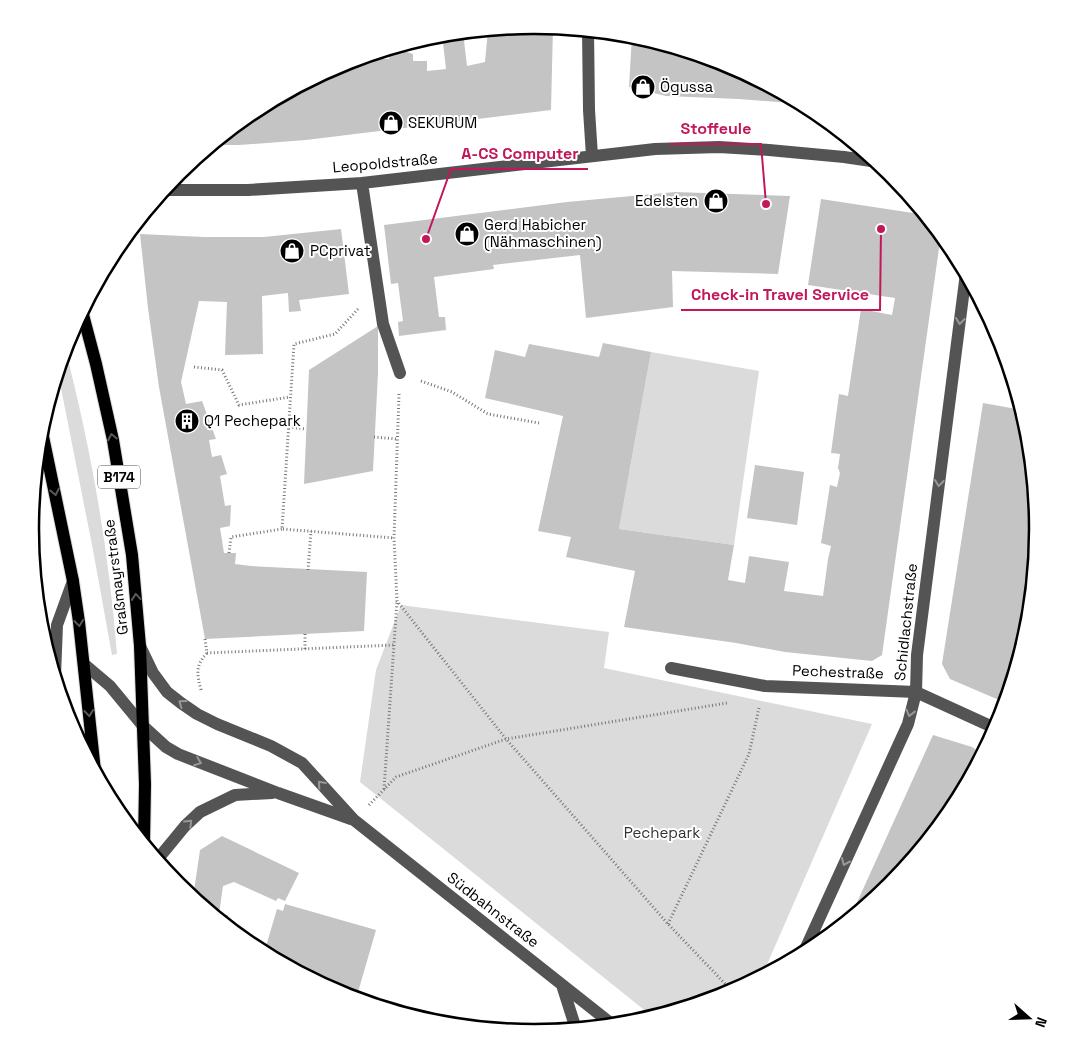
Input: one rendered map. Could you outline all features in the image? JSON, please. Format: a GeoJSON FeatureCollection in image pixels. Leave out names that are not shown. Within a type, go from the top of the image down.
{"type":"FeatureCollection","features":[{"type":"Feature","properties":{"kind":"main road","name":"Graßmayrstraße"},"geometry":{"type":"LineString","coordinates":[[85,322],[113,440],[132,555],[140,646],[146,784],[144,833]]}},
{"type":"Feature","properties":{"kind":"main road"},"geometry":{"type":"LineString","coordinates":[[46,450],[73,581],[93,754]]}},
{"type":"Feature","properties":{"kind":"street"},"geometry":{"type":"LineString","coordinates":[[588,37],[588,110],[592,156]]}},
{"type":"Feature","properties":{"kind":"street","name":"Leopoldstraße"},"geometry":{"type":"LineString","coordinates":[[173,190],[248,190],[362,183],[655,150],[719,148],[804,153],[864,160]]}},
{"type":"Feature","properties":{"kind":"street"},"geometry":{"type":"LineString","coordinates":[[362,183],[383,324],[400,373]]}},
{"type":"Feature","properties":{"kind":"street","name":"Schidlachstraße"},"geometry":{"type":"LineString","coordinates":[[809,942],[908,724],[916,692],[917,655],[965,284]]}},
{"type":"Feature","properties":{"kind":"street"},"geometry":{"type":"LineString","coordinates":[[56,656],[57,625],[73,581]]}},
{"type":"Feature","properties":{"kind":"street"},"geometry":{"type":"LineString","coordinates":[[140,646],[153,673],[167,692],[197,714],[271,746],[302,763],[354,820]]}},
{"type":"Feature","properties":{"kind":"street"},"geometry":{"type":"LineString","coordinates":[[84,664],[110,686],[143,726],[166,747],[178,754],[354,820]]}},
{"type":"Feature","properties":{"kind":"street","name":"Pechestraße"},"geometry":{"type":"LineString","coordinates":[[671,668],[765,686],[916,692],[989,725]]}},
{"type":"Feature","properties":{"kind":"street"},"geometry":{"type":"LineString","coordinates":[[161,855],[185,826],[200,812],[234,795],[278,792]]}},
{"type":"Feature","properties":{"kind":"street","name":"Südbahnstraße"},"geometry":{"type":"LineString","coordinates":[[354,820],[605,1019]]}},
{"type":"Feature","properties":{"kind":"street"},"geometry":{"type":"LineString","coordinates":[[562,985],[574,1022]]}},
{"type":"Feature","properties":{"kind":"path"},"geometry":{"type":"LineString","coordinates":[[282,529],[294,344],[335,334],[362,306]]}},
{"type":"Feature","properties":{"kind":"path"},"geometry":{"type":"LineString","coordinates":[[194,367],[222,370],[239,405],[290,397]]}},
{"type":"Feature","properties":{"kind":"path"},"geometry":{"type":"LineString","coordinates":[[384,789],[397,601],[394,538],[400,373],[452,392],[488,414],[539,423]]}},
{"type":"Feature","properties":{"kind":"path"},"geometry":{"type":"LineString","coordinates":[[289,427],[306,429]]}},
{"type":"Feature","properties":{"kind":"path"},"geometry":{"type":"LineString","coordinates":[[374,437],[397,439]]}},
{"type":"Feature","properties":{"kind":"path"},"geometry":{"type":"LineString","coordinates":[[229,553],[231,537],[282,529],[394,538]]}},
{"type":"Feature","properties":{"kind":"path"},"geometry":{"type":"LineString","coordinates":[[308,570],[312,531]]}},
{"type":"Feature","properties":{"kind":"path"},"geometry":{"type":"LineString","coordinates":[[397,601],[506,739],[668,924],[727,986]]}},
{"type":"Feature","properties":{"kind":"path"},"geometry":{"type":"LineString","coordinates":[[305,634],[305,649]]}},
{"type":"Feature","properties":{"kind":"path"},"geometry":{"type":"LineString","coordinates":[[205,639],[207,654]]}},
{"type":"Feature","properties":{"kind":"path"},"geometry":{"type":"LineString","coordinates":[[203,695],[198,676],[200,661],[207,654],[394,645]]}},
{"type":"Feature","properties":{"kind":"path"},"geometry":{"type":"LineString","coordinates":[[668,924],[749,754],[765,686]]}},
{"type":"Feature","properties":{"kind":"path"},"geometry":{"type":"LineString","coordinates":[[354,820],[396,777],[506,739],[732,702]]}},
{"type":"Feature","properties":{"kind":"green space"},"geometry":{"type":"Polygon","coordinates":[[[651,352],[759,371],[734,545],[619,529],[651,352]]]}},
{"type":"Feature","properties":{"kind":"green space"},"geometry":{"type":"Polygon","coordinates":[[[69,363],[98,500],[114,615],[117,654],[112,655],[61,387],[69,363]]]}},
{"type":"Feature","properties":{"kind":"green space","name":"Pechepark"},"geometry":{"type":"Polygon","coordinates":[[[401,605],[609,632],[604,668],[872,724],[766,966],[724,987],[694,998],[646,1011],[360,782],[376,670],[401,605]]]}},
{"type":"Feature","properties":{"kind":"building"},"geometry":{"type":"Polygon","coordinates":[[[553,35],[551,110],[306,140],[222,145],[259,117],[287,100],[345,71],[375,60],[389,59],[390,56],[405,51],[413,54],[413,61],[427,61],[427,71],[446,69],[443,42],[464,39],[467,66],[485,62],[487,36],[553,35]]]}},
{"type":"Feature","properties":{"kind":"building"},"geometry":{"type":"Polygon","coordinates":[[[632,43],[694,60],[724,71],[786,103],[666,96],[629,87],[632,43]]]}},
{"type":"Feature","properties":{"kind":"building"},"geometry":{"type":"Polygon","coordinates":[[[675,192],[790,196],[778,274],[672,271],[673,307],[586,318],[580,255],[493,265],[494,269],[434,277],[439,317],[445,317],[446,330],[399,336],[398,322],[403,321],[398,283],[391,284],[384,225],[567,202],[675,192]]]}},
{"type":"Feature","properties":{"kind":"building"},"geometry":{"type":"Polygon","coordinates":[[[821,199],[916,213],[939,245],[882,655],[872,661],[785,652],[624,627],[635,571],[566,557],[571,537],[538,531],[563,416],[485,398],[495,350],[525,357],[529,344],[599,357],[603,343],[651,352],[619,529],[734,545],[728,580],[745,583],[749,556],[789,562],[784,591],[823,596],[831,546],[821,543],[830,485],[837,487],[840,473],[838,468],[840,454],[831,453],[839,394],[848,396],[861,309],[892,315],[895,298],[808,285],[821,199]]]}},
{"type":"Feature","properties":{"kind":"building"},"geometry":{"type":"Polygon","coordinates":[[[341,229],[349,294],[299,300],[301,311],[289,312],[288,293],[262,296],[263,354],[225,355],[227,302],[199,301],[181,382],[186,404],[202,401],[216,439],[209,440],[212,457],[221,455],[227,474],[220,476],[225,506],[231,505],[230,526],[220,528],[224,553],[236,553],[235,564],[367,572],[364,631],[205,639],[159,387],[140,234],[264,237],[341,229]]]}},
{"type":"Feature","properties":{"kind":"building"},"geometry":{"type":"Polygon","coordinates":[[[378,326],[378,373],[373,471],[304,484],[309,370],[378,326]]]}},
{"type":"Feature","properties":{"kind":"building"},"geometry":{"type":"Polygon","coordinates":[[[983,403],[1015,409],[1026,464],[1030,529],[1029,561],[1020,626],[1013,657],[999,700],[950,679],[942,664],[983,403]]]}},
{"type":"Feature","properties":{"kind":"building"},"geometry":{"type":"Polygon","coordinates":[[[755,465],[804,472],[797,525],[747,518],[755,465]]]}},
{"type":"Feature","properties":{"kind":"building"},"geometry":{"type":"Polygon","coordinates":[[[933,735],[972,747],[978,751],[946,804],[907,856],[856,906],[933,735]]]}},
{"type":"Feature","properties":{"kind":"building"},"geometry":{"type":"Polygon","coordinates":[[[222,836],[299,873],[285,901],[278,898],[276,901],[234,882],[223,886],[219,911],[194,889],[200,850],[222,836]]]}},
{"type":"Feature","properties":{"kind":"building"},"geometry":{"type":"Polygon","coordinates":[[[285,904],[376,930],[358,992],[315,973],[266,945],[277,909],[283,911],[285,904]]]}},
{"type":"Feature","properties":{"kind":"place","name":"Ögussa"},"geometry":{"type":"Point","coordinates":[643,87]}},
{"type":"Feature","properties":{"kind":"place","name":"SEKURUM"},"geometry":{"type":"Point","coordinates":[391,123]}},
{"type":"Feature","properties":{"kind":"place","name":"Edelsten"},"geometry":{"type":"Point","coordinates":[716,201]}},
{"type":"Feature","properties":{"kind":"place","name":"Stoffeule"},"geometry":{"type":"Point","coordinates":[766,204]}},
{"type":"Feature","properties":{"kind":"place","name":"Check-in Travel Service"},"geometry":{"type":"Point","coordinates":[881,229]}},
{"type":"Feature","properties":{"kind":"place","name":"Gerd Habicher (Nähmaschinen)"},"geometry":{"type":"Point","coordinates":[467,234]}},
{"type":"Feature","properties":{"kind":"place","name":"A-CS Computer"},"geometry":{"type":"Point","coordinates":[426,239]}},
{"type":"Feature","properties":{"kind":"place","name":"PCprivat"},"geometry":{"type":"Point","coordinates":[292,251]}},
{"type":"Feature","properties":{"kind":"place","name":"Q1 Pechepark"},"geometry":{"type":"Point","coordinates":[187,421]}}]}
